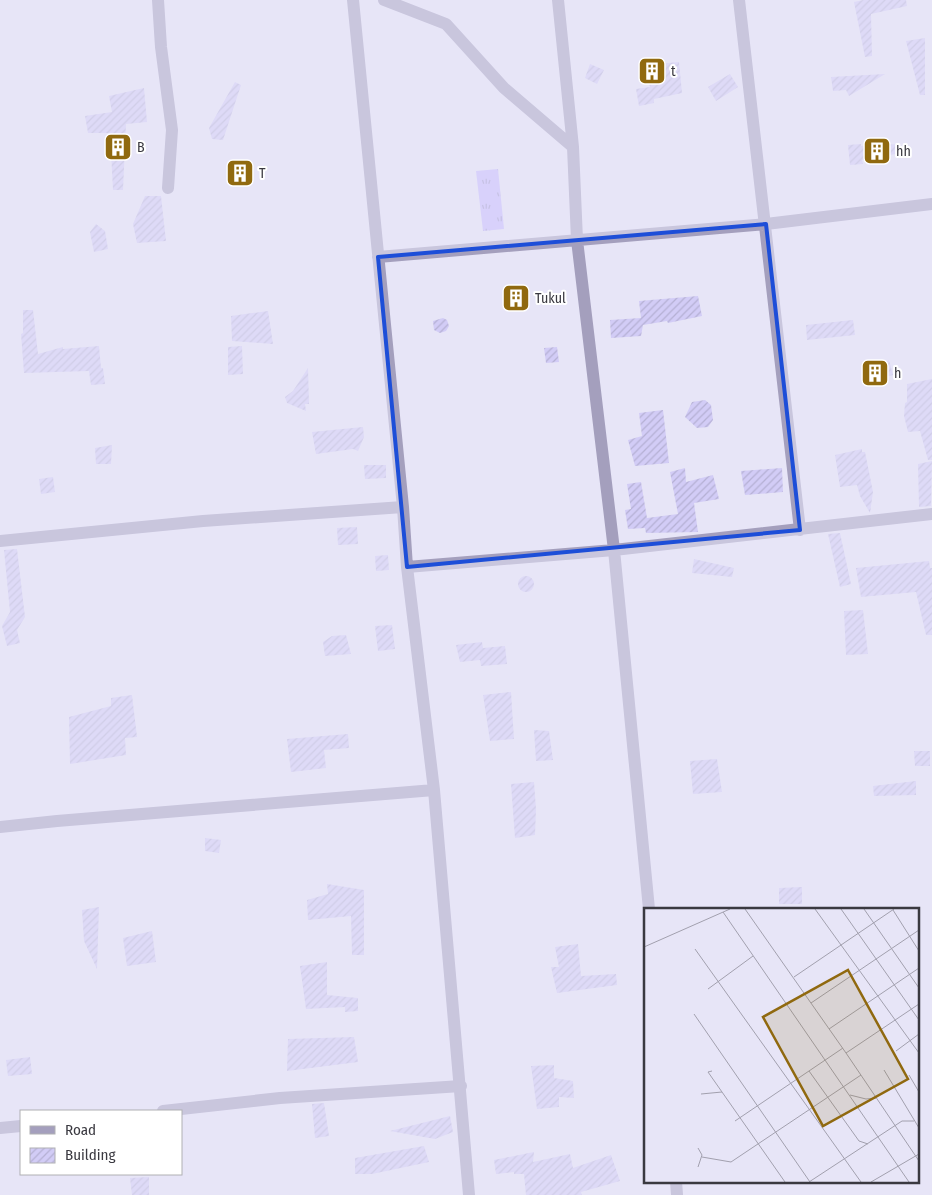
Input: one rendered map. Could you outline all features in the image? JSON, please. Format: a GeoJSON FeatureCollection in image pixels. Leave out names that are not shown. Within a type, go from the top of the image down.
{"type":"FeatureCollection","features":[{"type":"Feature","properties":{"kind":"street"},"geometry":{"type":"LineString","coordinates":[[158,0],[161,46],[172,130],[168,188]]}},
{"type":"Feature","properties":{"kind":"street"},"geometry":{"type":"LineString","coordinates":[[353,0],[403,507],[407,567],[434,790],[469,1195]]}},
{"type":"Feature","properties":{"kind":"street"},"geometry":{"type":"LineString","coordinates":[[384,0],[446,24],[504,88],[572,147]]}},
{"type":"Feature","properties":{"kind":"street"},"geometry":{"type":"LineString","coordinates":[[558,0],[572,147],[577,240],[614,550],[649,908]]}},
{"type":"Feature","properties":{"kind":"street"},"geometry":{"type":"LineString","coordinates":[[739,0],[800,530]]}},
{"type":"Feature","properties":{"kind":"street"},"geometry":{"type":"LineString","coordinates":[[378,257],[766,224],[932,204]]}},
{"type":"Feature","properties":{"kind":"street"},"geometry":{"type":"LineString","coordinates":[[0,542],[203,521],[403,507]]}},
{"type":"Feature","properties":{"kind":"street"},"geometry":{"type":"LineString","coordinates":[[407,567],[614,550],[932,514]]}},
{"type":"Feature","properties":{"kind":"street"},"geometry":{"type":"LineString","coordinates":[[0,827],[434,790]]}},
{"type":"Feature","properties":{"kind":"street"},"geometry":{"type":"LineString","coordinates":[[172,1110],[280,1098],[461,1086]]}},
{"type":"Feature","properties":{"kind":"street"},"geometry":{"type":"LineString","coordinates":[[0,1128],[20,1126]]}},
{"type":"Feature","properties":{"kind":"street"},"geometry":{"type":"LineString","coordinates":[[676,1182],[677,1195]]}},
{"type":"Feature","properties":{"kind":"highlighted area"},"geometry":{"type":"Polygon","coordinates":[[[766,224],[800,530],[407,567],[378,257],[766,224]]]}},
{"type":"Feature","properties":{"kind":"green space"},"geometry":{"type":"Polygon","coordinates":[[[498,169],[504,229],[483,231],[476,171],[498,169]]]}},
{"type":"Feature","properties":{"kind":"building"},"geometry":{"type":"Polygon","coordinates":[[[863,0],[906,0],[907,6],[871,14],[872,56],[865,57],[854,2],[863,0]]]}},
{"type":"Feature","properties":{"kind":"building"},"geometry":{"type":"Polygon","coordinates":[[[925,38],[925,95],[920,95],[906,41],[925,38]]]}},
{"type":"Feature","properties":{"kind":"building"},"geometry":{"type":"Polygon","coordinates":[[[679,62],[682,93],[654,99],[654,103],[639,106],[636,89],[650,87],[645,65],[679,62]]]}},
{"type":"Feature","properties":{"kind":"building"},"geometry":{"type":"Polygon","coordinates":[[[590,64],[604,70],[597,84],[585,78],[590,64]]]}},
{"type":"Feature","properties":{"kind":"building"},"geometry":{"type":"Polygon","coordinates":[[[730,74],[738,87],[716,101],[708,87],[730,74]]]}},
{"type":"Feature","properties":{"kind":"building"},"geometry":{"type":"Polygon","coordinates":[[[885,74],[849,96],[846,90],[833,91],[831,77],[885,74]]]}},
{"type":"Feature","properties":{"kind":"building"},"geometry":{"type":"Polygon","coordinates":[[[235,82],[241,85],[223,140],[212,139],[209,128],[235,82]]]}},
{"type":"Feature","properties":{"kind":"building"},"geometry":{"type":"Polygon","coordinates":[[[144,88],[147,122],[126,124],[123,190],[113,190],[110,133],[88,133],[85,116],[112,112],[109,96],[144,88]]]}},
{"type":"Feature","properties":{"kind":"building"},"geometry":{"type":"Polygon","coordinates":[[[861,144],[861,146],[900,144],[901,153],[862,160],[863,164],[850,165],[848,145],[861,144]]]}},
{"type":"Feature","properties":{"kind":"building"},"geometry":{"type":"Polygon","coordinates":[[[145,196],[161,196],[166,241],[137,243],[133,224],[145,196]]]}},
{"type":"Feature","properties":{"kind":"building"},"geometry":{"type":"Polygon","coordinates":[[[96,224],[105,231],[108,249],[94,252],[90,232],[96,224]]]}},
{"type":"Feature","properties":{"kind":"building"},"geometry":{"type":"Polygon","coordinates":[[[698,296],[702,316],[668,323],[667,321],[643,325],[641,336],[611,338],[610,320],[641,318],[639,301],[698,296]]]}},
{"type":"Feature","properties":{"kind":"building"},"geometry":{"type":"Polygon","coordinates":[[[23,310],[33,310],[38,354],[63,347],[63,349],[99,346],[105,384],[91,385],[89,371],[24,373],[21,334],[23,333],[23,310]]]}},
{"type":"Feature","properties":{"kind":"building"},"geometry":{"type":"Polygon","coordinates":[[[268,311],[273,344],[232,341],[231,316],[268,311]]]}},
{"type":"Feature","properties":{"kind":"building"},"geometry":{"type":"Polygon","coordinates":[[[443,318],[447,320],[449,326],[446,331],[440,333],[434,330],[433,321],[443,318]]]}},
{"type":"Feature","properties":{"kind":"building"},"geometry":{"type":"Polygon","coordinates":[[[853,320],[855,335],[807,340],[806,325],[853,320]]]}},
{"type":"Feature","properties":{"kind":"building"},"geometry":{"type":"Polygon","coordinates":[[[242,346],[243,374],[228,375],[228,347],[242,346]]]}},
{"type":"Feature","properties":{"kind":"building"},"geometry":{"type":"Polygon","coordinates":[[[557,347],[559,362],[546,363],[544,348],[557,347]]]}},
{"type":"Feature","properties":{"kind":"building","name":"h"},"geometry":{"type":"Polygon","coordinates":[[[889,360],[893,375],[866,382],[863,369],[889,360]]]}},
{"type":"Feature","properties":{"kind":"building"},"geometry":{"type":"Polygon","coordinates":[[[308,368],[309,404],[305,404],[306,411],[287,403],[285,397],[293,391],[308,368]]]}},
{"type":"Feature","properties":{"kind":"building"},"geometry":{"type":"Polygon","coordinates":[[[932,379],[932,460],[928,460],[920,431],[908,432],[904,416],[905,403],[907,402],[907,384],[932,379]]]}},
{"type":"Feature","properties":{"kind":"building"},"geometry":{"type":"Polygon","coordinates":[[[705,400],[711,405],[713,420],[708,427],[697,428],[685,417],[692,402],[705,400]]]}},
{"type":"Feature","properties":{"kind":"building"},"geometry":{"type":"Polygon","coordinates":[[[663,410],[669,463],[635,466],[628,440],[642,436],[639,413],[663,410]]]}},
{"type":"Feature","properties":{"kind":"building"},"geometry":{"type":"Polygon","coordinates":[[[363,427],[364,437],[358,451],[353,449],[316,454],[312,432],[363,427]]]}},
{"type":"Feature","properties":{"kind":"building"},"geometry":{"type":"Polygon","coordinates":[[[112,445],[111,464],[96,464],[95,448],[112,445]]]}},
{"type":"Feature","properties":{"kind":"building"},"geometry":{"type":"Polygon","coordinates":[[[862,449],[862,452],[865,452],[873,492],[870,513],[860,496],[857,485],[840,487],[835,455],[862,449]]]}},
{"type":"Feature","properties":{"kind":"building"},"geometry":{"type":"Polygon","coordinates":[[[932,461],[931,506],[919,507],[918,464],[932,461]]]}},
{"type":"Feature","properties":{"kind":"building"},"geometry":{"type":"Polygon","coordinates":[[[364,465],[386,465],[386,478],[365,479],[364,465]]]}},
{"type":"Feature","properties":{"kind":"building"},"geometry":{"type":"Polygon","coordinates":[[[685,468],[686,482],[713,475],[719,499],[694,503],[698,532],[646,533],[645,528],[628,529],[625,510],[631,509],[627,484],[641,482],[647,518],[678,514],[670,472],[685,468]]]}},
{"type":"Feature","properties":{"kind":"building"},"geometry":{"type":"Polygon","coordinates":[[[782,468],[783,492],[745,495],[741,471],[782,468]]]}},
{"type":"Feature","properties":{"kind":"building"},"geometry":{"type":"Polygon","coordinates":[[[53,477],[55,492],[41,494],[39,479],[53,477]]]}},
{"type":"Feature","properties":{"kind":"building"},"geometry":{"type":"Polygon","coordinates":[[[357,527],[358,544],[338,545],[337,528],[357,527]]]}},
{"type":"Feature","properties":{"kind":"building"},"geometry":{"type":"Polygon","coordinates":[[[840,533],[851,584],[840,587],[828,534],[840,533]]]}},
{"type":"Feature","properties":{"kind":"building"},"geometry":{"type":"Polygon","coordinates":[[[17,549],[25,617],[17,630],[20,643],[7,646],[2,626],[10,612],[4,550],[17,549]]]}},
{"type":"Feature","properties":{"kind":"building"},"geometry":{"type":"Polygon","coordinates":[[[388,555],[389,570],[376,571],[375,556],[388,555]]]}},
{"type":"Feature","properties":{"kind":"building"},"geometry":{"type":"Polygon","coordinates":[[[694,559],[734,568],[732,577],[692,573],[694,559]]]}},
{"type":"Feature","properties":{"kind":"building"},"geometry":{"type":"Polygon","coordinates":[[[929,561],[930,568],[932,568],[932,635],[926,635],[916,592],[861,597],[856,568],[929,561]]]}},
{"type":"Feature","properties":{"kind":"building"},"geometry":{"type":"Polygon","coordinates":[[[523,576],[529,576],[534,581],[532,590],[523,592],[518,587],[518,581],[523,576]]]}},
{"type":"Feature","properties":{"kind":"building"},"geometry":{"type":"Polygon","coordinates":[[[863,610],[868,654],[846,655],[844,611],[863,610]]]}},
{"type":"Feature","properties":{"kind":"building"},"geometry":{"type":"Polygon","coordinates":[[[392,625],[395,649],[378,651],[375,626],[392,625]]]}},
{"type":"Feature","properties":{"kind":"building"},"geometry":{"type":"Polygon","coordinates":[[[346,635],[351,654],[325,656],[323,642],[332,636],[346,635]]]}},
{"type":"Feature","properties":{"kind":"building"},"geometry":{"type":"Polygon","coordinates":[[[482,642],[483,648],[505,646],[507,664],[481,666],[480,660],[460,662],[456,645],[482,642]]]}},
{"type":"Feature","properties":{"kind":"building"},"geometry":{"type":"Polygon","coordinates":[[[511,692],[514,739],[490,741],[483,695],[511,692]]]}},
{"type":"Feature","properties":{"kind":"building"},"geometry":{"type":"Polygon","coordinates":[[[132,695],[137,737],[125,738],[126,755],[70,764],[69,717],[111,706],[111,698],[132,695]]]}},
{"type":"Feature","properties":{"kind":"building"},"geometry":{"type":"Polygon","coordinates":[[[534,730],[549,731],[553,760],[536,761],[534,730]]]}},
{"type":"Feature","properties":{"kind":"building"},"geometry":{"type":"Polygon","coordinates":[[[348,734],[349,748],[324,750],[326,768],[291,772],[287,739],[348,734]]]}},
{"type":"Feature","properties":{"kind":"building"},"geometry":{"type":"Polygon","coordinates":[[[914,751],[930,751],[930,766],[915,766],[914,751]]]}},
{"type":"Feature","properties":{"kind":"building"},"geometry":{"type":"Polygon","coordinates":[[[717,759],[722,792],[693,794],[690,761],[717,759]]]}},
{"type":"Feature","properties":{"kind":"building"},"geometry":{"type":"Polygon","coordinates":[[[916,781],[916,795],[874,796],[873,786],[916,781]]]}},
{"type":"Feature","properties":{"kind":"building"},"geometry":{"type":"Polygon","coordinates":[[[534,782],[535,835],[515,838],[511,784],[534,782]]]}},
{"type":"Feature","properties":{"kind":"building"},"geometry":{"type":"Polygon","coordinates":[[[205,838],[221,840],[219,853],[205,851],[205,838]]]}},
{"type":"Feature","properties":{"kind":"building"},"geometry":{"type":"Polygon","coordinates":[[[327,884],[364,890],[364,955],[352,955],[351,916],[308,920],[307,900],[328,894],[327,884]]]}},
{"type":"Feature","properties":{"kind":"building"},"geometry":{"type":"Polygon","coordinates":[[[802,887],[802,904],[779,904],[779,888],[802,887]]]}},
{"type":"Feature","properties":{"kind":"building"},"geometry":{"type":"Polygon","coordinates":[[[99,907],[97,969],[84,941],[82,910],[99,907]]]}},
{"type":"Feature","properties":{"kind":"building"},"geometry":{"type":"Polygon","coordinates":[[[152,931],[156,962],[127,966],[123,938],[152,931]]]}},
{"type":"Feature","properties":{"kind":"building"},"geometry":{"type":"Polygon","coordinates":[[[578,944],[581,976],[616,974],[617,985],[557,993],[551,967],[559,967],[555,947],[578,944]]]}},
{"type":"Feature","properties":{"kind":"building"},"geometry":{"type":"Polygon","coordinates":[[[327,962],[327,995],[358,998],[358,1011],[345,1012],[345,1007],[306,1009],[300,966],[327,962]]]}},
{"type":"Feature","properties":{"kind":"building"},"geometry":{"type":"Polygon","coordinates":[[[354,1037],[358,1062],[287,1071],[288,1039],[354,1037]]]}},
{"type":"Feature","properties":{"kind":"building"},"geometry":{"type":"Polygon","coordinates":[[[30,1057],[32,1074],[8,1076],[6,1060],[30,1057]]]}},
{"type":"Feature","properties":{"kind":"building"},"geometry":{"type":"Polygon","coordinates":[[[554,1065],[554,1078],[573,1081],[574,1098],[559,1097],[559,1107],[537,1109],[531,1066],[554,1065]]]}},
{"type":"Feature","properties":{"kind":"building"},"geometry":{"type":"Polygon","coordinates":[[[324,1103],[329,1136],[315,1138],[312,1104],[324,1103]]]}},
{"type":"Feature","properties":{"kind":"building"},"geometry":{"type":"Polygon","coordinates":[[[450,1116],[453,1132],[435,1139],[390,1131],[450,1116]]]}},
{"type":"Feature","properties":{"kind":"building"},"geometry":{"type":"Polygon","coordinates":[[[424,1146],[429,1162],[372,1174],[355,1174],[355,1158],[424,1146]]]}},
{"type":"Feature","properties":{"kind":"building"},"geometry":{"type":"Polygon","coordinates":[[[534,1152],[533,1162],[570,1154],[573,1168],[611,1155],[620,1181],[581,1192],[582,1195],[526,1195],[524,1174],[514,1174],[514,1172],[496,1174],[494,1160],[534,1152]]]}},
{"type":"Feature","properties":{"kind":"building"},"geometry":{"type":"Polygon","coordinates":[[[149,1177],[149,1195],[132,1195],[130,1178],[149,1177]]]}},
{"type":"Feature","properties":{"kind":"place","name":"t"},"geometry":{"type":"Point","coordinates":[652,71]}},
{"type":"Feature","properties":{"kind":"place","name":"B"},"geometry":{"type":"Point","coordinates":[118,147]}},
{"type":"Feature","properties":{"kind":"place","name":"hh"},"geometry":{"type":"Point","coordinates":[877,151]}},
{"type":"Feature","properties":{"kind":"place","name":"T"},"geometry":{"type":"Point","coordinates":[240,173]}},
{"type":"Feature","properties":{"kind":"place","name":"Tukul"},"geometry":{"type":"Point","coordinates":[516,298]}},
{"type":"Feature","properties":{"kind":"place","name":"h"},"geometry":{"type":"Point","coordinates":[875,373]}}]}
